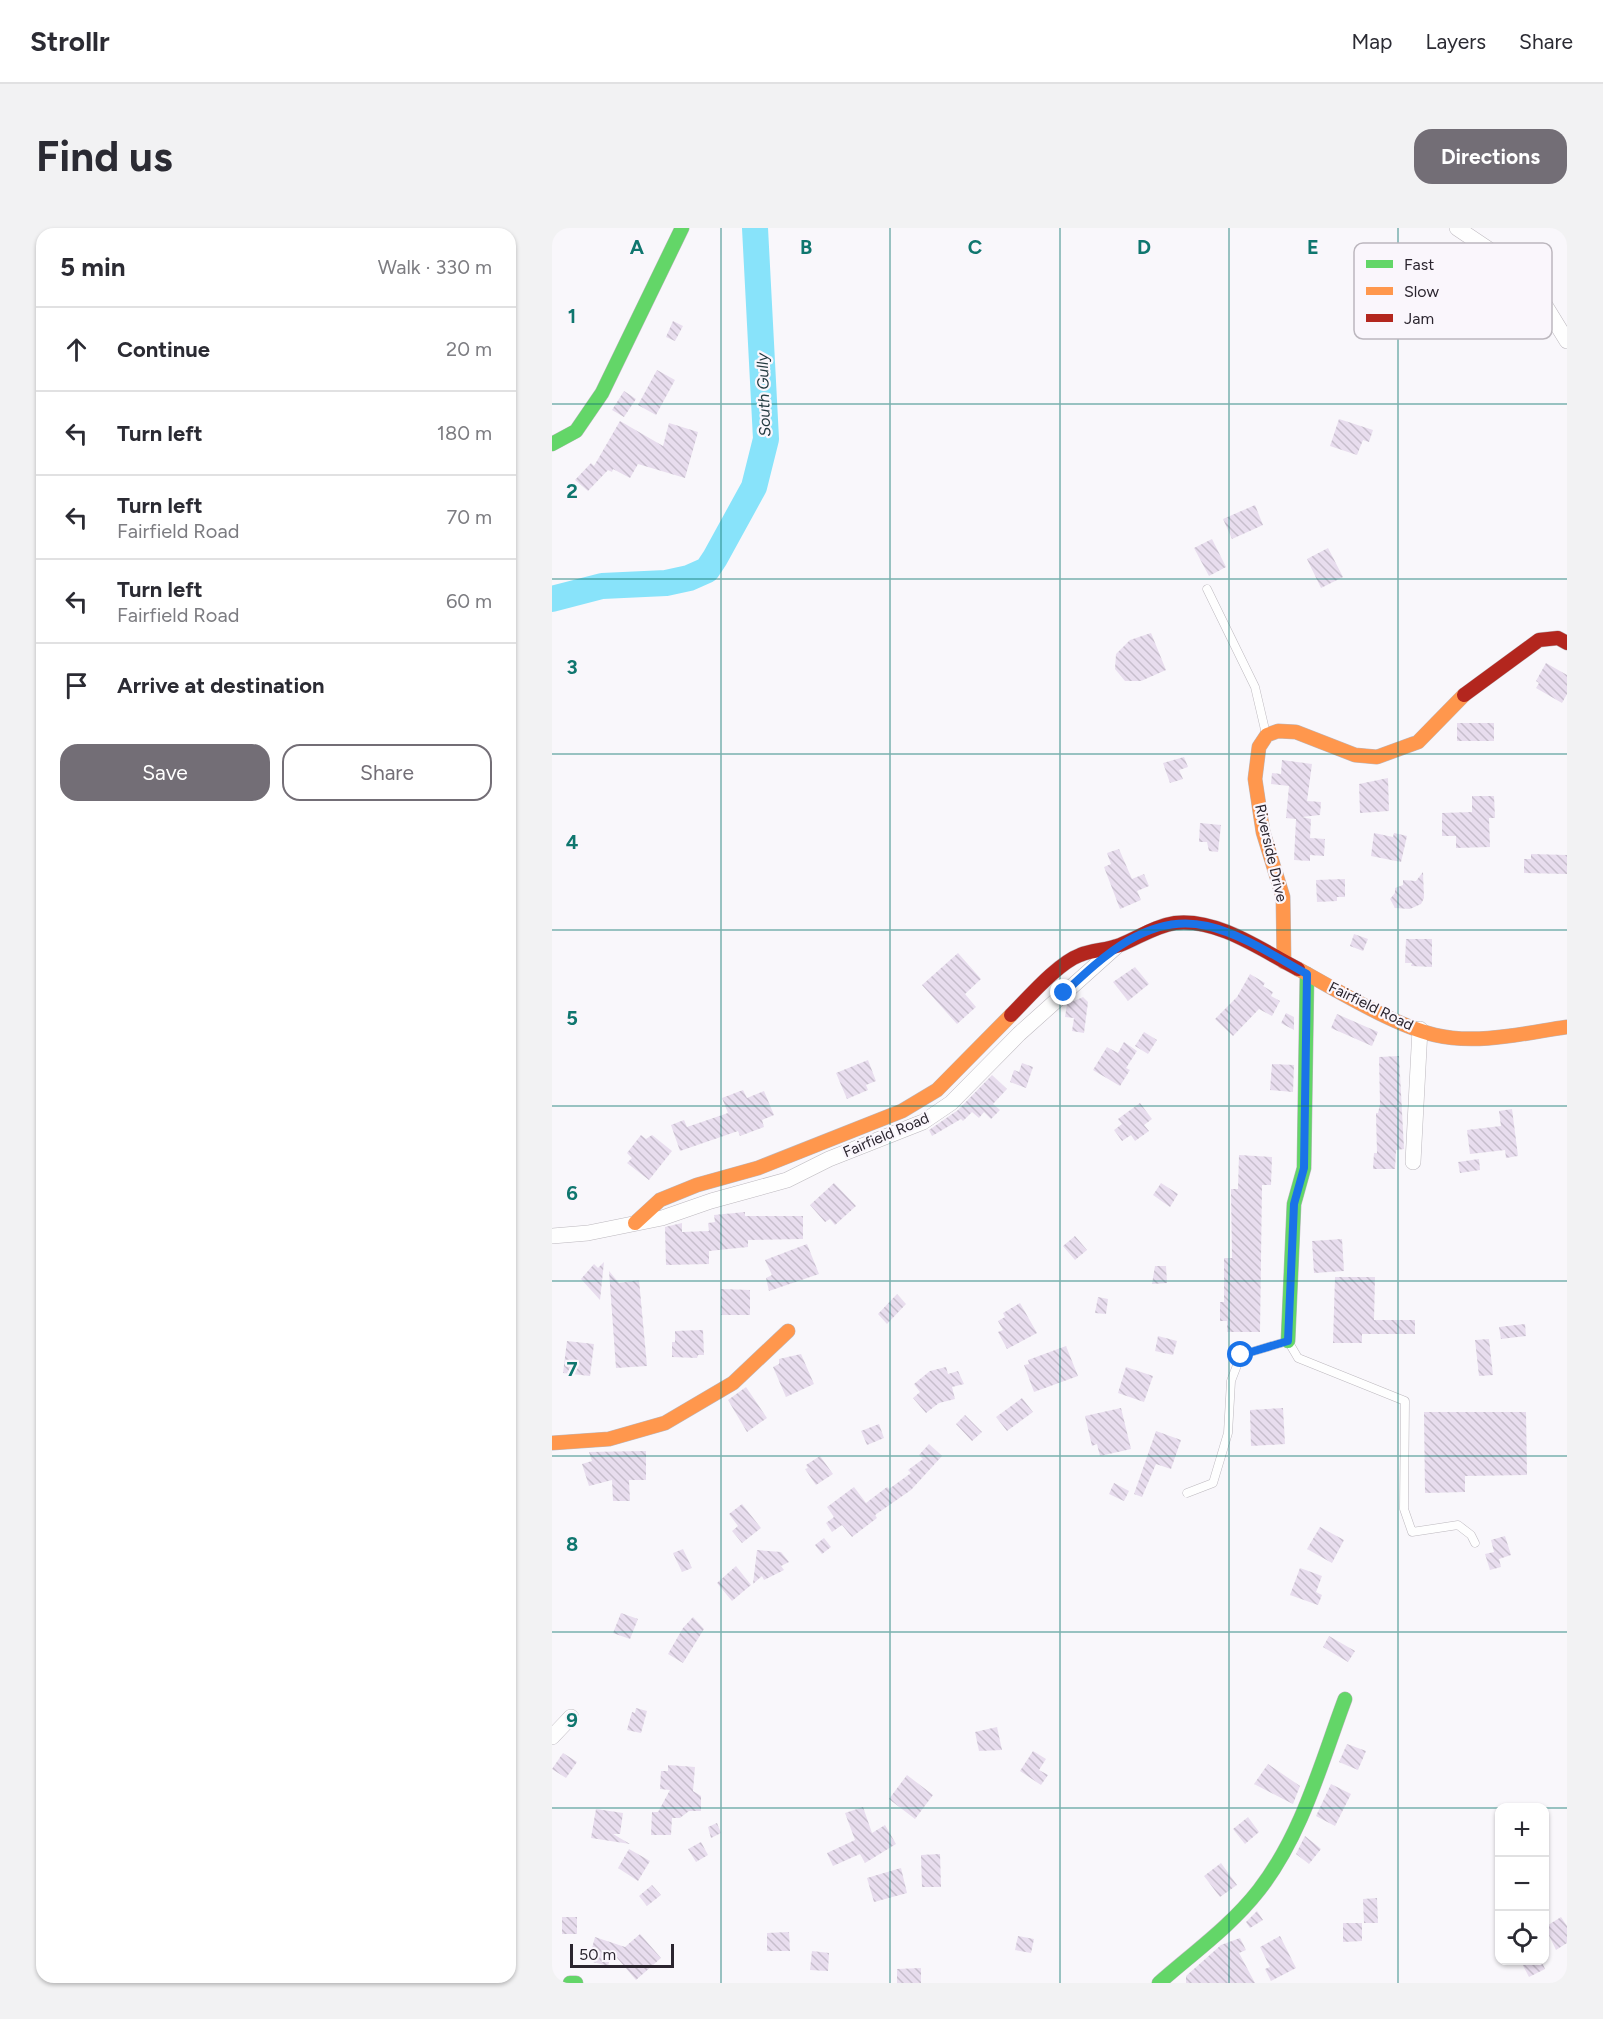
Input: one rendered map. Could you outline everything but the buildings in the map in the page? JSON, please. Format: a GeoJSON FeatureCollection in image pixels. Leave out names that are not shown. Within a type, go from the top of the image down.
{"type":"FeatureCollection","features":[{"type":"Feature","properties":{"kind":"street"},"geometry":{"type":"LineString","coordinates":[[552,444],[576,431],[602,393],[682,228]]}},
{"type":"Feature","properties":{"kind":"street"},"geometry":{"type":"LineString","coordinates":[[1457,228],[1479,243]]}},
{"type":"Feature","properties":{"kind":"street"},"geometry":{"type":"LineString","coordinates":[[1552,317],[1567,341]]}},
{"type":"Feature","properties":{"kind":"street"},"geometry":{"type":"LineString","coordinates":[[1267,735],[1278,731],[1296,732],[1355,755],[1377,757],[1418,742],[1461,697],[1531,644],[1539,640],[1558,638],[1567,643]]}},
{"type":"Feature","properties":{"kind":"street","name":"Riverside Drive"},"geometry":{"type":"LineString","coordinates":[[1267,735],[1259,747],[1255,779],[1263,832],[1283,897],[1284,962]]}},
{"type":"Feature","properties":{"kind":"street","name":"Fairfield Road"},"geometry":{"type":"LineString","coordinates":[[552,1236],[588,1233],[662,1218],[711,1201],[787,1180],[829,1159],[924,1122],[951,1103],[1094,964],[1119,945],[1148,931],[1176,924],[1207,926],[1284,962],[1383,1014],[1435,1035],[1486,1038],[1567,1027]]}},
{"type":"Feature","properties":{"kind":"street","name":"Fairfield Road"},"geometry":{"type":"LineString","coordinates":[[635,1223],[660,1200],[697,1185],[758,1168],[902,1111],[937,1090],[1046,980],[1078,955],[1119,945]]}},
{"type":"Feature","properties":{"kind":"street"},"geometry":{"type":"LineString","coordinates":[[1288,1341],[1294,1204],[1304,1168],[1307,974]]}},
{"type":"Feature","properties":{"kind":"street"},"geometry":{"type":"LineString","coordinates":[[1413,1162],[1420,1029]]}},
{"type":"Feature","properties":{"kind":"street"},"geometry":{"type":"LineString","coordinates":[[552,1443],[609,1439],[665,1423],[733,1383],[788,1331]]}},
{"type":"Feature","properties":{"kind":"street"},"geometry":{"type":"LineString","coordinates":[[1159,1983],[1237,1914],[1268,1877],[1293,1833],[1345,1699]]}},
{"type":"Feature","properties":{"kind":"street"},"geometry":{"type":"LineString","coordinates":[[552,1737],[572,1717]]}},
{"type":"Feature","properties":{"kind":"street"},"geometry":{"type":"LineString","coordinates":[[570,1983],[576,1983]]}},
{"type":"Feature","properties":{"kind":"lane"},"geometry":{"type":"LineString","coordinates":[[1207,589],[1255,687],[1267,735]]}},
{"type":"Feature","properties":{"kind":"lane"},"geometry":{"type":"LineString","coordinates":[[1187,1493],[1213,1483],[1228,1433],[1231,1382],[1241,1355],[1288,1341],[1298,1358],[1405,1401],[1404,1509],[1412,1532],[1458,1525],[1471,1535],[1475,1543]]}},
{"type":"Feature","properties":{"kind":"waterway","name":"South Gully"},"geometry":{"type":"LineString","coordinates":[[552,599],[602,586],[666,583],[689,578],[707,570],[754,487],[766,439],[755,228]]}},
{"type":"Feature","properties":{"kind":"traffic: fast"},"geometry":{"type":"LineString","coordinates":[[552,444],[576,431],[602,393],[682,228]]}},
{"type":"Feature","properties":{"kind":"traffic: fast"},"geometry":{"type":"LineString","coordinates":[[1288,1341],[1294,1204],[1304,1168],[1307,974]]}},
{"type":"Feature","properties":{"kind":"traffic: fast"},"geometry":{"type":"LineString","coordinates":[[1159,1983],[1236,1916],[1274,1869],[1299,1822],[1345,1699]]}},
{"type":"Feature","properties":{"kind":"traffic: fast"},"geometry":{"type":"LineString","coordinates":[[570,1983],[576,1983]]}},
{"type":"Feature","properties":{"kind":"traffic: slow"},"geometry":{"type":"LineString","coordinates":[[1284,962],[1283,897],[1263,832],[1255,779],[1259,747],[1267,735],[1278,731],[1296,732],[1355,755],[1377,757],[1418,742],[1464,695]]}},
{"type":"Feature","properties":{"kind":"traffic: slow"},"geometry":{"type":"LineString","coordinates":[[1298,969],[1383,1015],[1435,1035],[1467,1039],[1484,1038],[1567,1027]]}},
{"type":"Feature","properties":{"kind":"traffic: slow"},"geometry":{"type":"LineString","coordinates":[[635,1223],[660,1200],[697,1185],[758,1168],[902,1111],[937,1090],[1011,1015]]}},
{"type":"Feature","properties":{"kind":"traffic: slow"},"geometry":{"type":"LineString","coordinates":[[552,1443],[609,1439],[665,1423],[733,1383],[788,1331]]}},
{"type":"Feature","properties":{"kind":"traffic: jam"},"geometry":{"type":"LineString","coordinates":[[1464,695],[1539,640],[1558,638],[1567,643]]}},
{"type":"Feature","properties":{"kind":"traffic: jam"},"geometry":{"type":"LineString","coordinates":[[1011,1015],[1071,959],[1085,953],[1120,945],[1154,929],[1175,923],[1191,923],[1224,931],[1240,937],[1298,969]]}},
{"type":"Feature","properties":{"kind":"route"},"geometry":{"type":"LineString","coordinates":[[1064,993],[1094,964],[1119,945],[1148,931],[1176,924],[1207,926],[1241,939],[1307,974],[1304,1168],[1294,1204],[1288,1341],[1241,1355]]}}]}
